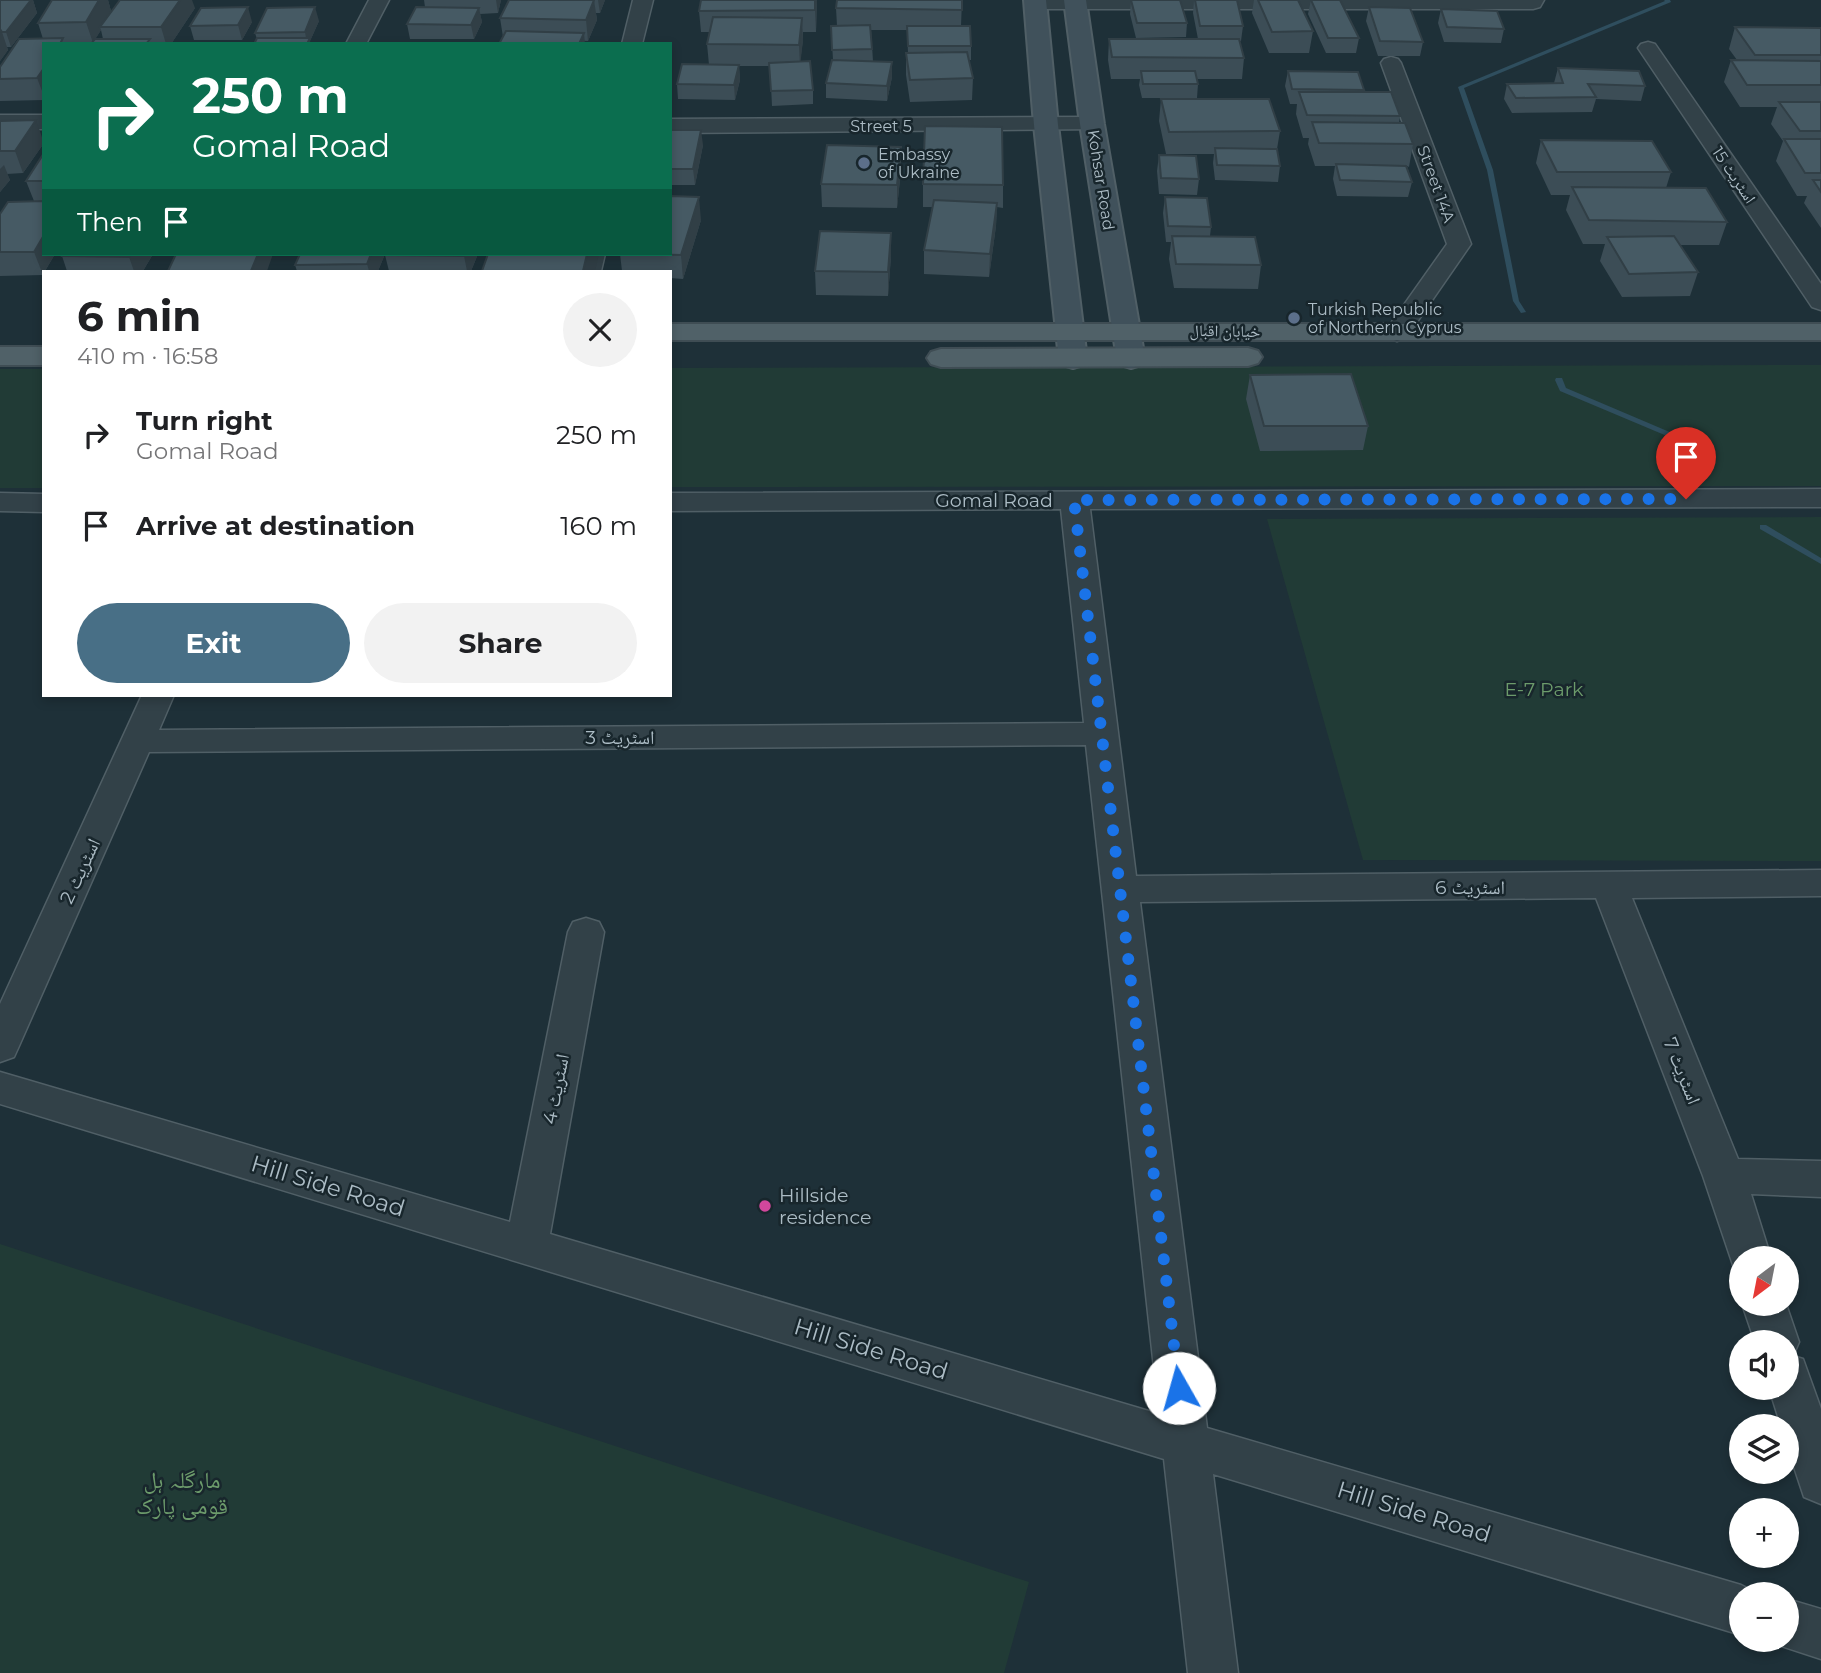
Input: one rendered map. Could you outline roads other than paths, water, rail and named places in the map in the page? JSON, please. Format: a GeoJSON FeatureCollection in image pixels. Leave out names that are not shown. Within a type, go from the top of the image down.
{"type":"FeatureCollection","features":[{"type":"Feature","properties":{"kind":"main road","name":"خیابان اقبال"},"geometry":{"type":"LineString","coordinates":[[672,356],[1072,346],[1126,330],[1397,333],[1821,332]]}},
{"type":"Feature","properties":{"kind":"main road"},"geometry":{"type":"LineString","coordinates":[[0,332],[42,332]]}},
{"type":"Feature","properties":{"kind":"main road","name":"خیابان اقبال"},"geometry":{"type":"LineString","coordinates":[[672,332],[1072,346],[1131,359],[1821,354]]}},
{"type":"Feature","properties":{"kind":"main road"},"geometry":{"type":"LineString","coordinates":[[0,356],[42,356]]}},
{"type":"Feature","properties":{"kind":"street"},"geometry":{"type":"LineString","coordinates":[[357,42],[379,0]]}},
{"type":"Feature","properties":{"kind":"street"},"geometry":{"type":"LineString","coordinates":[[632,42],[643,0]]}},
{"type":"Feature","properties":{"kind":"street"},"geometry":{"type":"LineString","coordinates":[[1072,346],[1046,125],[1036,1],[1533,3],[1534,0]]}},
{"type":"Feature","properties":{"kind":"street","name":"Kohsar Road"},"geometry":{"type":"LineString","coordinates":[[1075,1],[1092,124],[1131,359]]}},
{"type":"Feature","properties":{"kind":"street","name":"اسٹریٹ 15"},"geometry":{"type":"LineString","coordinates":[[1648,48],[1821,302]]}},
{"type":"Feature","properties":{"kind":"street","name":"Street 14A"},"geometry":{"type":"LineString","coordinates":[[1391,63],[1459,244],[1397,333]]}},
{"type":"Feature","properties":{"kind":"street"},"geometry":{"type":"LineString","coordinates":[[0,122],[42,122]]}},
{"type":"Feature","properties":{"kind":"street","name":"Street 5"},"geometry":{"type":"LineString","coordinates":[[672,126],[1092,124]]}},
{"type":"Feature","properties":{"kind":"street","name":"Gomal Road"},"geometry":{"type":"LineString","coordinates":[[672,502],[1821,498]]}},
{"type":"Feature","properties":{"kind":"street"},"geometry":{"type":"LineString","coordinates":[[1074,500],[1213,1673]]}},
{"type":"Feature","properties":{"kind":"street"},"geometry":{"type":"LineString","coordinates":[[0,502],[42,503]]}},
{"type":"Feature","properties":{"kind":"street","name":"اسٹریٹ 2"},"geometry":{"type":"LineString","coordinates":[[0,1046],[157,697]]}},
{"type":"Feature","properties":{"kind":"street","name":"اسٹریٹ 3"},"geometry":{"type":"LineString","coordinates":[[139,741],[1101,734]]}},
{"type":"Feature","properties":{"kind":"street","name":"اسٹریٹ 6"},"geometry":{"type":"LineString","coordinates":[[1120,889],[1821,883]]}},
{"type":"Feature","properties":{"kind":"street","name":"اسٹریٹ 7"},"geometry":{"type":"LineString","coordinates":[[1609,886],[1724,1176],[1746,1246]]}},
{"type":"Feature","properties":{"kind":"street","name":"اسٹریٹ 4"},"geometry":{"type":"LineString","coordinates":[[527,1246],[586,932]]}},
{"type":"Feature","properties":{"kind":"street","name":"Hill Side Road"},"geometry":{"type":"LineString","coordinates":[[0,1088],[1729,1606]]}},
{"type":"Feature","properties":{"kind":"street"},"geometry":{"type":"LineString","coordinates":[[1724,1176],[1821,1179]]}},
{"type":"Feature","properties":{"kind":"street"},"geometry":{"type":"LineString","coordinates":[[1795,1400],[1821,1481]]}},
{"type":"Feature","properties":{"kind":"street"},"geometry":{"type":"LineString","coordinates":[[1799,1628],[1821,1634]]}},
{"type":"Feature","properties":{"kind":"waterway"},"geometry":{"type":"LineString","coordinates":[[1523,312],[1516,301],[1490,170],[1461,87],[1668,2],[1667,0]]}},
{"type":"Feature","properties":{"kind":"waterway"},"geometry":{"type":"LineString","coordinates":[[1559,380],[1563,389],[1708,450]]}},
{"type":"Feature","properties":{"kind":"waterway"},"geometry":{"type":"LineString","coordinates":[[1763,527],[1821,561]]}},
{"type":"Feature","properties":{"kind":"place","name":"Embassy of Ukraine"},"geometry":{"type":"Point","coordinates":[864,163]}},
{"type":"Feature","properties":{"kind":"place","name":"Turkish Republic of Northern Cyprus"},"geometry":{"type":"Point","coordinates":[1294,318]}},
{"type":"Feature","properties":{"kind":"place","name":"Hillside residence"},"geometry":{"type":"Point","coordinates":[765,1206]}},
{"type":"Feature","properties":{"kind":"park label","name":"E-7 Park"},"geometry":{"type":"Point","coordinates":[1544,689]}},
{"type":"Feature","properties":{"kind":"park label","name":"مارگلہ ہل قومی پارک"},"geometry":{"type":"Point","coordinates":[182,1493]}}]}
